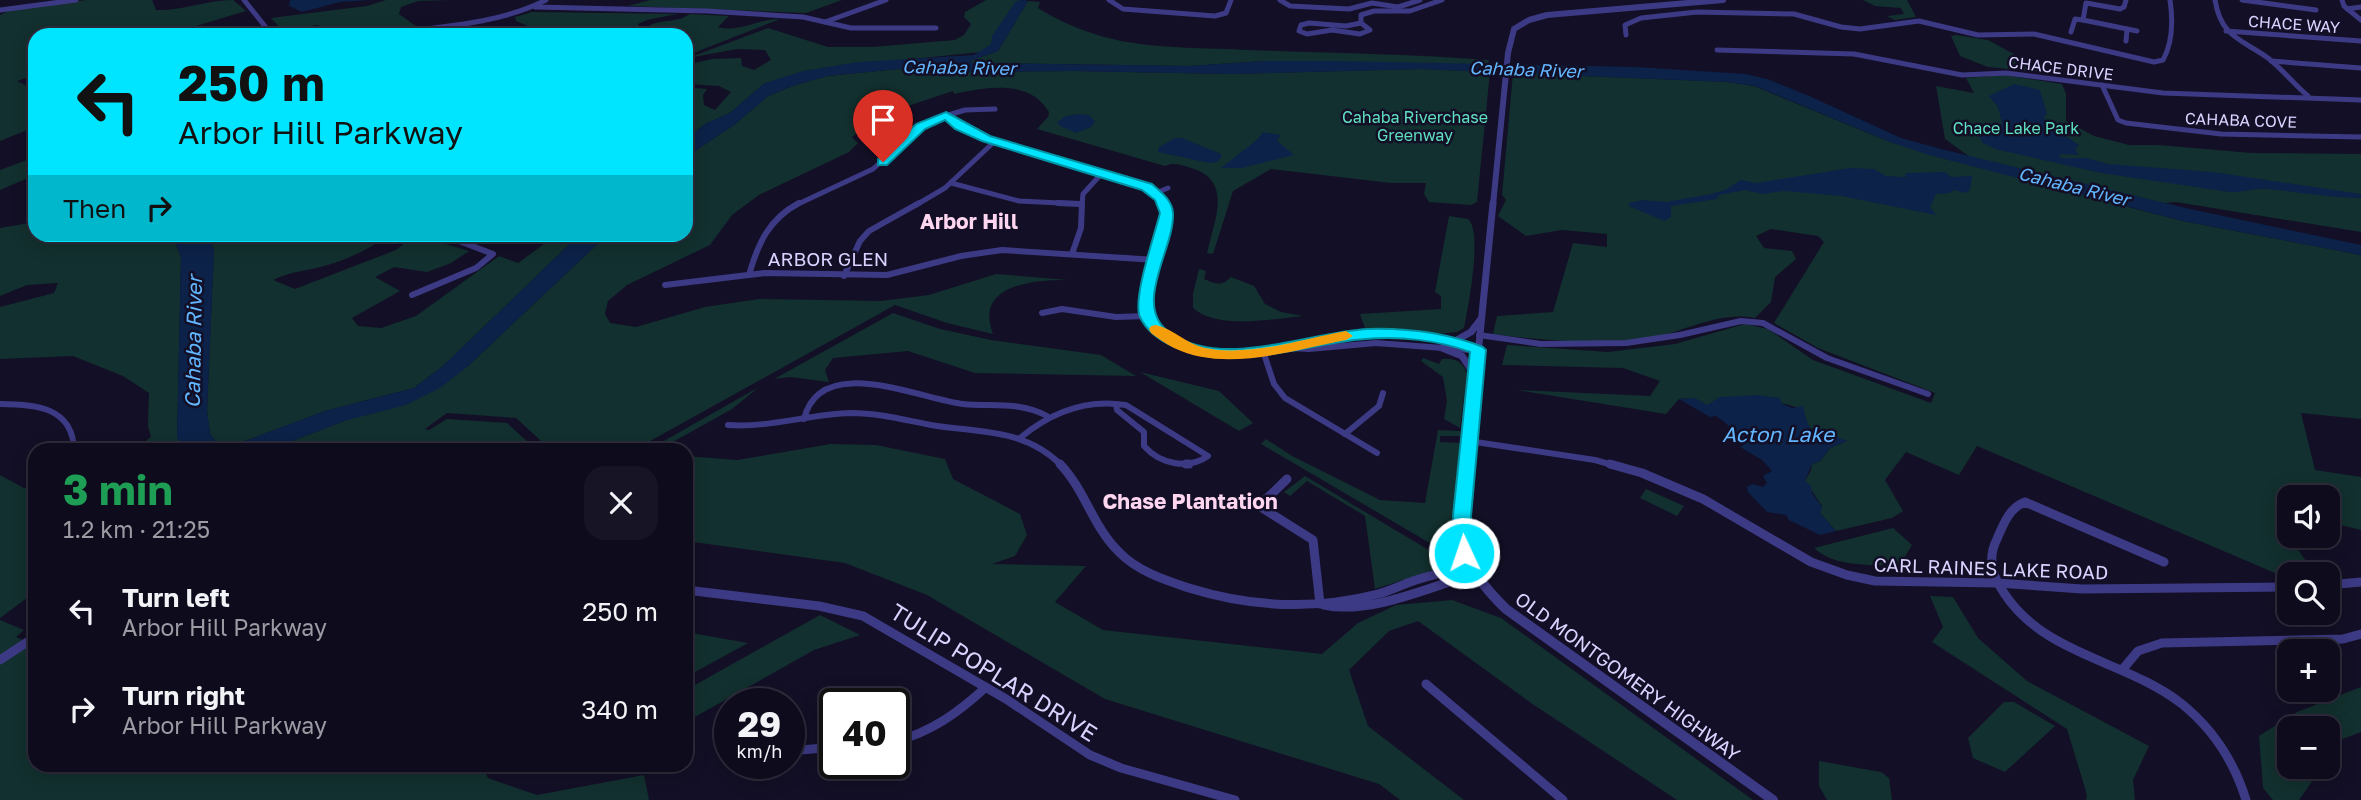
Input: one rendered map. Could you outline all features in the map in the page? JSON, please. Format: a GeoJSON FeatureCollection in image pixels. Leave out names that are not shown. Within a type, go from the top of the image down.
{"type":"FeatureCollection","features":[{"type":"Feature","properties":{"kind":"street"},"geometry":{"type":"LineString","coordinates":[[0,10],[76,0]]}},
{"type":"Feature","properties":{"kind":"street"},"geometry":{"type":"LineString","coordinates":[[244,0],[256,12],[264,28]]}},
{"type":"Feature","properties":{"kind":"street"},"geometry":{"type":"LineString","coordinates":[[535,7],[546,0]]}},
{"type":"Feature","properties":{"kind":"street"},"geometry":{"type":"LineString","coordinates":[[825,22],[886,0]]}},
{"type":"Feature","properties":{"kind":"street"},"geometry":{"type":"LineString","coordinates":[[1109,0],[1122,9],[1215,16],[1226,13],[1231,0]]}},
{"type":"Feature","properties":{"kind":"street"},"geometry":{"type":"LineString","coordinates":[[1280,0],[1290,6],[1349,9],[1372,3],[1398,6],[1420,0]]}},
{"type":"Feature","properties":{"kind":"street"},"geometry":{"type":"LineString","coordinates":[[1361,23],[1360,15],[1369,12],[1410,11],[1442,0]]}},
{"type":"Feature","properties":{"kind":"street","name":"OLD MONTGOMERY HIGHWAY"},"geometry":{"type":"LineString","coordinates":[[1723,0],[1538,17],[1514,29],[1508,53],[1502,106],[1462,529],[1464,553],[1472,570],[1493,597],[1529,627],[1773,800]]}},
{"type":"Feature","properties":{"kind":"street"},"geometry":{"type":"LineString","coordinates":[[2082,20],[2087,3],[2120,9],[2124,7],[2126,0]]}},
{"type":"Feature","properties":{"kind":"street"},"geometry":{"type":"LineString","coordinates":[[1626,35],[1625,25],[1641,18],[1697,12],[1787,13],[1855,29],[1919,21],[1978,35],[2034,33],[2143,61],[2157,62],[2163,60],[2168,52],[2172,17],[2170,0]]}},
{"type":"Feature","properties":{"kind":"street"},"geometry":{"type":"LineString","coordinates":[[2215,0],[2219,23],[2226,31],[2270,61],[2308,96]]}},
{"type":"Feature","properties":{"kind":"street"},"geometry":{"type":"LineString","coordinates":[[2242,0],[2316,10]]}},
{"type":"Feature","properties":{"kind":"street"},"geometry":{"type":"LineString","coordinates":[[2342,0],[2347,9],[2361,20]]}},
{"type":"Feature","properties":{"kind":"street"},"geometry":{"type":"LineString","coordinates":[[415,28],[535,7],[707,10],[796,16],[857,28],[936,28]]}},
{"type":"Feature","properties":{"kind":"street"},"geometry":{"type":"LineString","coordinates":[[2347,9],[2361,7]]}},
{"type":"Feature","properties":{"kind":"street"},"geometry":{"type":"LineString","coordinates":[[2071,32],[2075,19],[2137,31]]}},
{"type":"Feature","properties":{"kind":"street"},"geometry":{"type":"LineString","coordinates":[[1309,23],[1346,26],[1361,23],[1369,28],[1369,32],[1356,34],[1332,30],[1307,34],[1298,29],[1309,23]]}},
{"type":"Feature","properties":{"kind":"street"},"geometry":{"type":"LineString","coordinates":[[2126,41],[2127,29]]}},
{"type":"Feature","properties":{"kind":"street","name":"CHACE WAY"},"geometry":{"type":"LineString","coordinates":[[2226,31],[2361,41]]}},
{"type":"Feature","properties":{"kind":"street","name":"CHACE DRIVE"},"geometry":{"type":"LineString","coordinates":[[1717,50],[1854,54],[1962,75],[2006,73],[2184,95],[2308,96],[2361,100]]}},
{"type":"Feature","properties":{"kind":"street"},"geometry":{"type":"LineString","coordinates":[[2270,61],[2361,68]]}},
{"type":"Feature","properties":{"kind":"street","name":"CAHABA COVE"},"geometry":{"type":"LineString","coordinates":[[2102,85],[2119,123],[2221,134],[2361,136]]}},
{"type":"Feature","properties":{"kind":"street"},"geometry":{"type":"LineString","coordinates":[[749,275],[760,240],[789,207],[872,170],[920,127],[946,116],[983,108],[995,109]]}},
{"type":"Feature","properties":{"kind":"street"},"geometry":{"type":"LineString","coordinates":[[946,116],[964,129],[995,141],[1135,182],[1156,193],[1167,213],[1146,297],[1147,316],[1164,336],[1195,350],[1226,354],[1263,351],[1316,340],[1368,334],[1455,341],[1478,350]]}},
{"type":"Feature","properties":{"kind":"street"},"geometry":{"type":"LineString","coordinates":[[844,276],[860,241],[869,231],[921,203],[951,183],[995,141]]}},
{"type":"Feature","properties":{"kind":"street"},"geometry":{"type":"LineString","coordinates":[[1072,254],[1081,228],[1080,204],[1085,191],[1103,172]]}},
{"type":"Feature","properties":{"kind":"street"},"geometry":{"type":"LineString","coordinates":[[951,183],[1019,201],[1080,204]]}},
{"type":"Feature","properties":{"kind":"street"},"geometry":{"type":"LineString","coordinates":[[1156,193],[1168,188]]}},
{"type":"Feature","properties":{"kind":"street"},"geometry":{"type":"LineString","coordinates":[[412,295],[476,268],[493,254],[462,242]]}},
{"type":"Feature","properties":{"kind":"street","name":"ARBOR GLEN"},"geometry":{"type":"LineString","coordinates":[[665,285],[749,275],[895,274],[984,252],[1019,250],[1156,260]]}},
{"type":"Feature","properties":{"kind":"street"},"geometry":{"type":"LineString","coordinates":[[1042,313],[1062,309],[1116,317],[1147,316]]}},
{"type":"Feature","properties":{"kind":"street"},"geometry":{"type":"LineString","coordinates":[[1455,341],[1471,332],[1481,319]]}},
{"type":"Feature","properties":{"kind":"street"},"geometry":{"type":"LineString","coordinates":[[1479,335],[1541,344],[1626,344],[1741,321],[1763,323],[1827,358],[1928,394]]}},
{"type":"Feature","properties":{"kind":"street"},"geometry":{"type":"LineString","coordinates":[[1282,348],[1309,349],[1376,344],[1478,350]]}},
{"type":"Feature","properties":{"kind":"street"},"geometry":{"type":"LineString","coordinates":[[1442,348],[1467,360],[1475,376]]}},
{"type":"Feature","properties":{"kind":"street"},"geometry":{"type":"LineString","coordinates":[[1263,351],[1278,391],[1293,404],[1377,453]]}},
{"type":"Feature","properties":{"kind":"street"},"geometry":{"type":"LineString","coordinates":[[804,419],[806,406],[816,394],[859,385],[903,388],[961,403],[1029,407],[1047,416]]}},
{"type":"Feature","properties":{"kind":"street"},"geometry":{"type":"LineString","coordinates":[[1345,434],[1379,406],[1383,393]]}},
{"type":"Feature","properties":{"kind":"street"},"geometry":{"type":"LineString","coordinates":[[0,404],[32,405],[58,414],[68,424],[75,443]]}},
{"type":"Feature","properties":{"kind":"street"},"geometry":{"type":"LineString","coordinates":[[1020,438],[1047,416],[1067,409],[1116,404],[1126,405],[1208,456],[1198,463],[1189,464],[1153,454],[1144,446],[1144,432],[1117,410],[1116,404]]}},
{"type":"Feature","properties":{"kind":"street"},"geometry":{"type":"LineString","coordinates":[[728,425],[755,427],[847,413],[884,414],[936,426],[1000,432],[1020,438],[1063,464],[1071,474],[1086,509],[1113,546],[1129,561],[1157,577],[1202,593],[1244,602],[1320,604],[1343,609],[1366,606],[1472,570]]}},
{"type":"Feature","properties":{"kind":"street","name":"CARL RAINES LAKE ROAD"},"geometry":{"type":"LineString","coordinates":[[1469,441],[1595,460],[1642,473],[1703,499],[1811,562],[1847,575],[1890,582],[1997,583],[2082,589],[2277,587]]}},
{"type":"Feature","properties":{"kind":"street"},"geometry":{"type":"LineString","coordinates":[[1287,479],[1259,506],[1313,540],[1320,604]]}},
{"type":"Feature","properties":{"kind":"street"},"geometry":{"type":"LineString","coordinates":[[2018,494],[2024,502],[2037,505],[2164,562]]}},
{"type":"Feature","properties":{"kind":"street"},"geometry":{"type":"LineString","coordinates":[[2024,502],[2013,509],[1990,551],[1989,563],[1997,583],[2022,616],[2047,636],[2078,654],[2122,670],[2165,692],[2208,728],[2232,760],[2246,800]]}},
{"type":"Feature","properties":{"kind":"street"},"geometry":{"type":"LineString","coordinates":[[2340,583],[2361,582]]}},
{"type":"Feature","properties":{"kind":"street","name":"TULIP POPLAR DRIVE"},"geometry":{"type":"LineString","coordinates":[[693,591],[836,609],[863,616],[986,687],[1090,755],[1121,768],[1235,800]]}},
{"type":"Feature","properties":{"kind":"street"},"geometry":{"type":"LineString","coordinates":[[2122,670],[2128,657],[2135,651],[2162,643],[2343,639],[2361,634]]}},
{"type":"Feature","properties":{"kind":"street"},"geometry":{"type":"LineString","coordinates":[[0,660],[28,642]]}},
{"type":"Feature","properties":{"kind":"street"},"geometry":{"type":"LineString","coordinates":[[1426,684],[1563,800]]}},
{"type":"Feature","properties":{"kind":"street"},"geometry":{"type":"LineString","coordinates":[[910,736],[940,726],[957,715],[986,687]]}},
{"type":"Feature","properties":{"kind":"green space"},"geometry":{"type":"Polygon","coordinates":[[[86,0],[152,0],[156,10],[233,0],[246,11],[189,28],[28,28],[28,77],[17,81],[28,86],[28,130],[0,141],[0,15],[8,11],[86,0]]]}},
{"type":"Feature","properties":{"kind":"green space"},"geometry":{"type":"Polygon","coordinates":[[[386,0],[451,0],[418,1],[401,7],[399,14],[416,26],[404,28],[330,28],[315,25],[280,28],[271,18],[367,6],[386,0]]]}},
{"type":"Feature","properties":{"kind":"green space"},"geometry":{"type":"Polygon","coordinates":[[[650,0],[842,0],[806,13],[628,6],[650,0]]]}},
{"type":"Feature","properties":{"kind":"green space"},"geometry":{"type":"Polygon","coordinates":[[[986,0],[1021,0],[991,44],[981,52],[903,60],[765,83],[730,113],[707,123],[693,133],[693,88],[707,89],[703,95],[704,105],[715,110],[731,92],[719,86],[693,84],[693,63],[712,59],[741,58],[742,66],[754,70],[771,60],[765,50],[737,49],[693,56],[768,28],[828,47],[872,47],[955,40],[964,35],[971,24],[964,17],[965,12],[986,0]]]}},
{"type":"Feature","properties":{"kind":"green space"},"geometry":{"type":"Polygon","coordinates":[[[1863,0],[1907,0],[1916,17],[1895,20],[1887,16],[1904,14],[1901,8],[1875,6],[1863,0]]]}},
{"type":"Feature","properties":{"kind":"green space"},"geometry":{"type":"Polygon","coordinates":[[[1028,1],[1040,2],[1038,8],[1090,33],[1140,44],[1489,60],[1488,65],[1264,61],[1190,66],[971,63],[972,60],[998,51],[1028,1]]]}},
{"type":"Feature","properties":{"kind":"green space"},"geometry":{"type":"Polygon","coordinates":[[[532,12],[677,14],[647,20],[638,24],[639,28],[532,28],[516,21],[515,17],[532,12]]]}},
{"type":"Feature","properties":{"kind":"green space"},"geometry":{"type":"Polygon","coordinates":[[[690,14],[729,16],[718,27],[734,28],[780,19],[693,53],[693,28],[654,28],[650,25],[680,19],[690,14]]]}},
{"type":"Feature","properties":{"kind":"green space"},"geometry":{"type":"Polygon","coordinates":[[[1951,36],[1988,40],[2049,73],[1988,67],[1960,56],[1951,36]]]}},
{"type":"Feature","properties":{"kind":"green space","name":"Cahaba Riverchase Greenway"},"geometry":{"type":"Polygon","coordinates":[[[898,69],[948,72],[1231,74],[1420,69],[1490,72],[1477,202],[1471,205],[1429,202],[1424,194],[1426,183],[1391,183],[1271,169],[1233,191],[1213,254],[1207,253],[1218,203],[1217,192],[1213,182],[1204,174],[1181,165],[1165,166],[1037,129],[1049,112],[1041,101],[1019,90],[993,88],[954,94],[953,91],[896,110],[896,115],[875,131],[862,130],[852,137],[858,143],[849,152],[759,195],[732,215],[710,245],[627,285],[608,301],[605,314],[610,323],[636,327],[705,307],[759,299],[881,301],[929,295],[996,274],[1068,280],[1024,284],[999,295],[992,304],[989,317],[993,334],[947,323],[895,305],[647,443],[543,443],[516,418],[447,413],[425,429],[429,430],[447,419],[507,423],[529,443],[287,443],[467,367],[600,242],[693,242],[693,152],[734,125],[768,96],[827,76],[898,69]]]}},
{"type":"Feature","properties":{"kind":"green space","name":"Chace Lake Park"},"geometry":{"type":"Polygon","coordinates":[[[1513,73],[1728,82],[1754,86],[1890,142],[1985,168],[1945,139],[1936,86],[1974,93],[1966,78],[2004,75],[2062,84],[2066,94],[2066,121],[2094,136],[2129,145],[2252,153],[2361,154],[2361,232],[2176,202],[2128,207],[2183,221],[2361,255],[2361,419],[2301,413],[2315,470],[2361,477],[2361,530],[2340,525],[2340,485],[2277,485],[2277,548],[2297,548],[2307,562],[2277,562],[2277,574],[1977,446],[1959,475],[1906,452],[1885,480],[1903,511],[1892,518],[1836,531],[1820,513],[1822,506],[1805,481],[1812,464],[1820,461],[1830,448],[1847,441],[1822,437],[1807,425],[1796,407],[1781,403],[1707,405],[1687,398],[1679,399],[1666,414],[1516,390],[1650,396],[1660,381],[1623,368],[1502,365],[1507,345],[1608,352],[1675,344],[1745,324],[1768,329],[1813,360],[1931,403],[1935,393],[1818,348],[1774,323],[1824,242],[1818,236],[1771,229],[1756,236],[1764,248],[1792,251],[1796,259],[1775,277],[1771,302],[1755,318],[1728,317],[1663,335],[1630,340],[1571,341],[1493,334],[1497,316],[1553,312],[1573,243],[1607,247],[1607,234],[1562,230],[1526,236],[1498,216],[1506,200],[1502,195],[1513,73]]]}},
{"type":"Feature","properties":{"kind":"green space"},"geometry":{"type":"Polygon","coordinates":[[[28,160],[28,178],[0,190],[0,170],[28,160]]]}},
{"type":"Feature","properties":{"kind":"green space"},"geometry":{"type":"Polygon","coordinates":[[[1449,216],[1468,219],[1474,238],[1473,270],[1464,328],[1457,332],[1427,335],[1421,330],[1365,328],[1360,314],[1441,309],[1441,296],[1435,292],[1449,216]]]}},
{"type":"Feature","properties":{"kind":"green space"},"geometry":{"type":"Polygon","coordinates":[[[28,223],[28,242],[175,242],[181,258],[177,438],[182,443],[143,443],[151,437],[148,426],[149,393],[123,376],[73,356],[0,359],[0,307],[54,293],[58,283],[27,285],[0,296],[0,228],[28,223]]]}},
{"type":"Feature","properties":{"kind":"green space"},"geometry":{"type":"Polygon","coordinates":[[[210,242],[378,242],[347,258],[273,280],[295,289],[396,250],[406,242],[439,242],[469,251],[451,263],[427,272],[394,267],[375,277],[400,291],[352,318],[358,326],[381,328],[416,316],[499,256],[518,263],[545,242],[572,242],[443,366],[414,388],[325,411],[240,443],[216,442],[210,434],[207,411],[214,250],[210,242]]]}},
{"type":"Feature","properties":{"kind":"green space"},"geometry":{"type":"Polygon","coordinates":[[[1199,269],[1206,271],[1204,279],[1218,284],[1231,277],[1254,286],[1265,304],[1281,312],[1303,316],[1261,321],[1230,321],[1203,315],[1193,308],[1193,294],[1199,269]]]}},
{"type":"Feature","properties":{"kind":"green space"},"geometry":{"type":"Polygon","coordinates":[[[893,313],[940,329],[991,340],[1101,355],[1136,376],[975,373],[908,351],[833,358],[825,370],[829,382],[790,377],[774,379],[893,313]]]}},
{"type":"Feature","properties":{"kind":"green space"},"geometry":{"type":"Polygon","coordinates":[[[1423,358],[1439,364],[1442,359],[1454,360],[1465,369],[1467,373],[1460,428],[1444,419],[1447,401],[1443,377],[1421,361],[1423,358]]]}},
{"type":"Feature","properties":{"kind":"green space"},"geometry":{"type":"Polygon","coordinates":[[[1140,372],[1219,391],[1253,423],[1239,431],[1140,372]]]}},
{"type":"Feature","properties":{"kind":"green space"},"geometry":{"type":"Polygon","coordinates":[[[759,387],[732,409],[671,443],[660,443],[759,387]]]}},
{"type":"Feature","properties":{"kind":"green space"},"geometry":{"type":"Polygon","coordinates":[[[1438,430],[1460,431],[1461,436],[1440,436],[1440,442],[1463,443],[1452,541],[1445,552],[1261,444],[1266,439],[1292,456],[1380,500],[1425,503],[1438,430]]]}},
{"type":"Feature","properties":{"kind":"green space"},"geometry":{"type":"Polygon","coordinates":[[[831,444],[876,445],[945,459],[953,479],[1020,514],[1027,535],[1015,556],[992,564],[1086,566],[1055,602],[1103,630],[1322,654],[1358,623],[1396,605],[1452,600],[1501,618],[1753,800],[1677,800],[1531,703],[1418,621],[1389,631],[1349,670],[1368,726],[1464,800],[1400,800],[1379,784],[1105,699],[927,595],[845,563],[693,542],[693,457],[737,460],[831,444]]]}},
{"type":"Feature","properties":{"kind":"green space"},"geometry":{"type":"Polygon","coordinates":[[[0,475],[28,488],[28,597],[0,618],[0,475]]]}},
{"type":"Feature","properties":{"kind":"green space"},"geometry":{"type":"Polygon","coordinates":[[[1305,476],[1452,564],[1375,589],[1365,516],[1307,481],[1290,496],[1284,492],[1305,476]]]}},
{"type":"Feature","properties":{"kind":"green space"},"geometry":{"type":"Polygon","coordinates":[[[1646,489],[1684,506],[1677,516],[1640,498],[1646,489]]]}},
{"type":"Feature","properties":{"kind":"green space"},"geometry":{"type":"Polygon","coordinates":[[[1893,528],[1912,545],[1899,566],[1843,562],[1814,548],[1893,528]]]}},
{"type":"Feature","properties":{"kind":"green space"},"geometry":{"type":"Polygon","coordinates":[[[1930,596],[1953,597],[1978,638],[2027,681],[2149,746],[2133,780],[2135,800],[2086,800],[2087,795],[2067,729],[1932,642],[1943,627],[1930,596]]]}},
{"type":"Feature","properties":{"kind":"green space"},"geometry":{"type":"Polygon","coordinates":[[[820,615],[860,635],[814,650],[746,688],[714,688],[714,706],[693,718],[693,686],[820,615]]]}},
{"type":"Feature","properties":{"kind":"green space"},"geometry":{"type":"Polygon","coordinates":[[[0,620],[24,630],[16,637],[28,642],[28,772],[485,772],[488,778],[537,795],[644,775],[649,800],[0,800],[0,620]]]}},
{"type":"Feature","properties":{"kind":"green space"},"geometry":{"type":"Polygon","coordinates":[[[693,633],[748,643],[693,673],[693,633]]]}},
{"type":"Feature","properties":{"kind":"green space"},"geometry":{"type":"Polygon","coordinates":[[[2361,687],[2361,732],[2340,740],[2340,716],[2291,716],[2323,702],[2340,702],[2340,695],[2361,687]]]}},
{"type":"Feature","properties":{"kind":"green space"},"geometry":{"type":"Polygon","coordinates":[[[2004,702],[2014,702],[2055,726],[2005,772],[1973,758],[1968,738],[2004,702]]]}},
{"type":"Feature","properties":{"kind":"green space"},"geometry":{"type":"Polygon","coordinates":[[[2277,725],[2277,779],[2314,779],[2299,800],[2273,800],[2263,788],[2259,736],[2277,725]]]}},
{"type":"Feature","properties":{"kind":"green space"},"geometry":{"type":"Polygon","coordinates":[[[1819,761],[1881,772],[1889,778],[1892,800],[1827,800],[1819,786],[1819,761]]]}},
{"type":"Feature","properties":{"kind":"water"},"geometry":{"type":"Polygon","coordinates":[[[290,0],[370,0],[340,2],[302,12],[289,6],[290,0]]]}},
{"type":"Feature","properties":{"kind":"water","name":"Cahaba River"},"geometry":{"type":"Polygon","coordinates":[[[1016,1],[1028,1],[998,51],[972,60],[971,63],[1190,66],[1264,61],[1336,61],[1635,67],[1746,74],[1767,79],[1807,95],[1901,138],[2190,209],[2361,245],[2361,255],[2183,221],[1929,155],[1890,142],[1755,86],[1728,82],[1420,69],[1231,74],[948,72],[898,69],[827,76],[792,86],[768,96],[734,125],[693,152],[693,133],[707,123],[730,113],[765,83],[803,71],[859,62],[974,55],[991,44],[992,36],[1016,1]]]}},
{"type":"Feature","properties":{"kind":"water"},"geometry":{"type":"Polygon","coordinates":[[[2014,84],[2040,90],[2047,114],[2044,116],[2047,129],[2079,145],[2075,149],[2079,155],[2061,154],[2060,158],[2087,158],[2108,164],[2213,172],[2361,194],[2361,198],[2267,189],[2229,192],[2101,173],[1995,149],[1983,143],[1979,136],[1996,131],[2002,123],[1998,107],[1989,96],[2014,84]]]}},
{"type":"Feature","properties":{"kind":"water"},"geometry":{"type":"Polygon","coordinates":[[[1089,115],[1095,121],[1091,127],[1076,133],[1057,122],[1066,116],[1089,115]]]}},
{"type":"Feature","properties":{"kind":"water"},"geometry":{"type":"Polygon","coordinates":[[[1263,132],[1281,135],[1277,141],[1294,155],[1242,168],[1221,168],[1258,139],[1263,132]]]}},
{"type":"Feature","properties":{"kind":"water"},"geometry":{"type":"Polygon","coordinates":[[[1175,138],[1182,138],[1221,154],[1221,158],[1217,162],[1209,163],[1158,152],[1159,147],[1175,138]]]}},
{"type":"Feature","properties":{"kind":"water"},"geometry":{"type":"Polygon","coordinates":[[[1850,168],[1874,169],[1886,176],[1906,177],[1905,173],[1945,172],[1951,177],[1972,176],[1970,190],[1966,193],[1954,190],[1936,194],[1930,207],[1936,215],[1841,196],[1784,191],[1762,194],[1745,190],[1719,195],[1717,199],[1671,206],[1671,217],[1664,221],[1629,206],[1629,203],[1643,200],[1666,202],[1711,194],[1725,190],[1741,180],[1756,183],[1850,168]]]}},
{"type":"Feature","properties":{"kind":"water","name":"Cahaba River"},"geometry":{"type":"Polygon","coordinates":[[[175,242],[210,242],[214,250],[207,411],[210,434],[216,442],[240,443],[182,443],[177,438],[181,258],[175,242]]]}},
{"type":"Feature","properties":{"kind":"water"},"geometry":{"type":"Polygon","coordinates":[[[572,242],[600,242],[467,367],[440,388],[406,405],[344,421],[287,443],[240,443],[325,411],[414,388],[443,366],[572,242]]]}},
{"type":"Feature","properties":{"kind":"water","name":"Acton Lake"},"geometry":{"type":"Polygon","coordinates":[[[1758,395],[1780,398],[1781,403],[1792,408],[1803,406],[1806,419],[1814,432],[1847,441],[1830,448],[1820,461],[1812,464],[1805,481],[1811,486],[1812,493],[1822,507],[1820,513],[1836,531],[1820,535],[1789,520],[1786,515],[1767,512],[1748,492],[1747,487],[1752,484],[1763,487],[1767,483],[1763,476],[1772,471],[1762,460],[1740,447],[1748,442],[1720,419],[1716,416],[1710,417],[1679,399],[1695,398],[1707,405],[1720,397],[1758,395]]]}},
{"type":"Feature","properties":{"kind":"slow traffic"},"geometry":{"type":"LineString","coordinates":[[1156,329],[1179,345],[1204,352],[1226,354],[1263,351],[1346,336]]}},
{"type":"Feature","properties":{"kind":"district","name":"Arbor Hill"},"geometry":{"type":"Point","coordinates":[969,221]}},
{"type":"Feature","properties":{"kind":"district","name":"Chase Plantation"},"geometry":{"type":"Point","coordinates":[1190,501]}},
{"type":"Feature","properties":{"kind":"route"},"geometry":{"type":"LineString","coordinates":[[883,162],[920,127],[946,116],[959,126],[986,138],[1147,187],[1161,198],[1167,213],[1146,297],[1147,316],[1157,331],[1179,345],[1204,352],[1247,353],[1368,334],[1455,341],[1478,350],[1462,516],[1464,553]]}}]}
